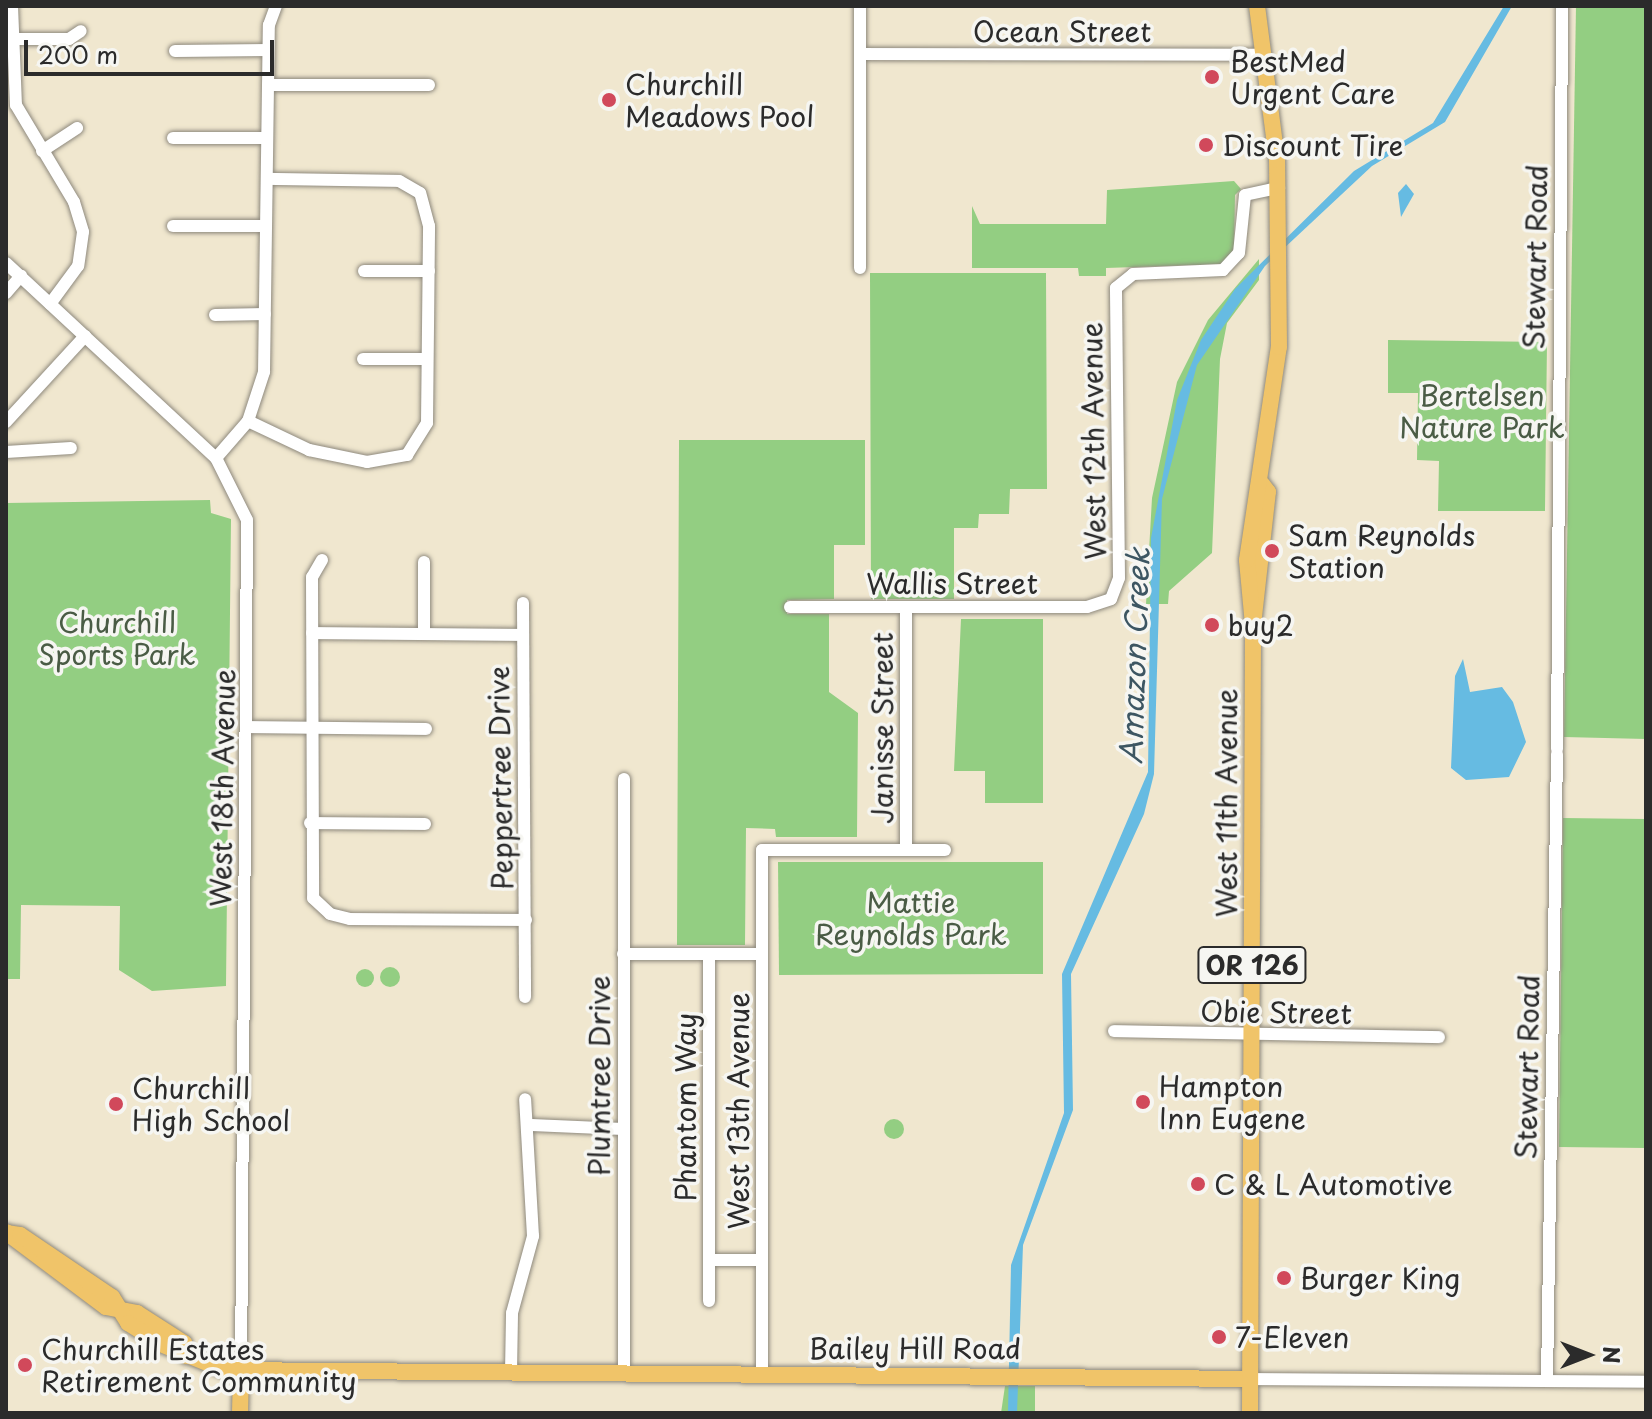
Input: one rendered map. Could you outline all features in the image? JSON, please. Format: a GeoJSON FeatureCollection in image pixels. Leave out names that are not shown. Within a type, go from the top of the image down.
{"type":"FeatureCollection","features":[{"type":"Feature","properties":{"kind":"main road","name":"West 11th Avenue"},"geometry":{"type":"LineString","coordinates":[[1250,1413],[1253,625],[1247,552],[1255,490],[1262,484],[1278,386],[1279,283],[1279,188],[1257,6]]}},
{"type":"Feature","properties":{"kind":"main road","name":"Bailey Hill Road"},"geometry":{"type":"LineString","coordinates":[[6,1233],[20,1235],[112,1297],[120,1310],[184,1343],[186,1356],[241,1371],[1005,1374],[1250,1379]]}},
{"type":"Feature","properties":{"kind":"main road","name":"West 18th Avenue"},"geometry":{"type":"LineString","coordinates":[[240,1413],[241,1371]]}},
{"type":"Feature","properties":{"kind":"street"},"geometry":{"type":"LineString","coordinates":[[12,6],[16,105],[74,202],[83,232],[78,266],[50,304]]}},
{"type":"Feature","properties":{"kind":"street"},"geometry":{"type":"LineString","coordinates":[[216,458],[248,421],[264,372],[268,50],[276,6]]}},
{"type":"Feature","properties":{"kind":"street"},"geometry":{"type":"LineString","coordinates":[[860,6],[860,268]]}},
{"type":"Feature","properties":{"kind":"street","name":"Stewart Road"},"geometry":{"type":"LineString","coordinates":[[1547,1381],[1557,751],[1562,6]]}},
{"type":"Feature","properties":{"kind":"street"},"geometry":{"type":"LineString","coordinates":[[13,39],[69,39],[81,31]]}},
{"type":"Feature","properties":{"kind":"street"},"geometry":{"type":"LineString","coordinates":[[175,51],[268,50]]}},
{"type":"Feature","properties":{"kind":"street","name":"Ocean Street"},"geometry":{"type":"LineString","coordinates":[[860,54],[1264,55]]}},
{"type":"Feature","properties":{"kind":"street"},"geometry":{"type":"LineString","coordinates":[[268,85],[429,85]]}},
{"type":"Feature","properties":{"kind":"street"},"geometry":{"type":"LineString","coordinates":[[42,151],[77,128]]}},
{"type":"Feature","properties":{"kind":"street"},"geometry":{"type":"LineString","coordinates":[[173,138],[267,138]]}},
{"type":"Feature","properties":{"kind":"street"},"geometry":{"type":"LineString","coordinates":[[248,421],[331,457],[397,459],[424,437],[429,271],[427,208],[409,184],[267,179]]}},
{"type":"Feature","properties":{"kind":"street","name":"West 12th Avenue"},"geometry":{"type":"LineString","coordinates":[[1111,599],[1119,578],[1120,281],[1223,270],[1239,253],[1245,195],[1279,188]]}},
{"type":"Feature","properties":{"kind":"street"},"geometry":{"type":"LineString","coordinates":[[173,226],[266,226]]}},
{"type":"Feature","properties":{"kind":"street","name":"West 18th Avenue"},"geometry":{"type":"LineString","coordinates":[[6,263],[216,458],[241,501],[250,537],[241,1371]]}},
{"type":"Feature","properties":{"kind":"street"},"geometry":{"type":"LineString","coordinates":[[364,271],[429,271]]}},
{"type":"Feature","properties":{"kind":"street"},"geometry":{"type":"LineString","coordinates":[[6,293],[21,276]]}},
{"type":"Feature","properties":{"kind":"street"},"geometry":{"type":"LineString","coordinates":[[215,315],[265,314]]}},
{"type":"Feature","properties":{"kind":"street"},"geometry":{"type":"LineString","coordinates":[[6,422],[85,336]]}},
{"type":"Feature","properties":{"kind":"street"},"geometry":{"type":"LineString","coordinates":[[363,359],[427,359]]}},
{"type":"Feature","properties":{"kind":"street"},"geometry":{"type":"LineString","coordinates":[[6,452],[71,448]]}},
{"type":"Feature","properties":{"kind":"street","name":"Peppertree Drive"},"geometry":{"type":"LineString","coordinates":[[322,560],[312,577],[310,892],[330,914],[526,920]]}},
{"type":"Feature","properties":{"kind":"street"},"geometry":{"type":"LineString","coordinates":[[424,562],[424,634]]}},
{"type":"Feature","properties":{"kind":"street","name":"Wallis Street"},"geometry":{"type":"LineString","coordinates":[[790,607],[1087,607],[1111,599]]}},
{"type":"Feature","properties":{"kind":"street","name":"Peppertree Drive"},"geometry":{"type":"LineString","coordinates":[[523,603],[525,997]]}},
{"type":"Feature","properties":{"kind":"street","name":"Janisse Street"},"geometry":{"type":"LineString","coordinates":[[906,607],[906,850]]}},
{"type":"Feature","properties":{"kind":"street","name":"Peppertree Drive"},"geometry":{"type":"LineString","coordinates":[[312,633],[523,635]]}},
{"type":"Feature","properties":{"kind":"street"},"geometry":{"type":"LineString","coordinates":[[248,727],[426,729]]}},
{"type":"Feature","properties":{"kind":"street","name":"Plumtree Drive"},"geometry":{"type":"LineString","coordinates":[[624,779],[624,1373]]}},
{"type":"Feature","properties":{"kind":"street"},"geometry":{"type":"LineString","coordinates":[[310,823],[425,824]]}},
{"type":"Feature","properties":{"kind":"street","name":"West 13th Avenue"},"geometry":{"type":"LineString","coordinates":[[762,1373],[762,850],[906,850]]}},
{"type":"Feature","properties":{"kind":"street"},"geometry":{"type":"LineString","coordinates":[[906,850],[945,850]]}},
{"type":"Feature","properties":{"kind":"street"},"geometry":{"type":"LineString","coordinates":[[623,954],[762,954]]}},
{"type":"Feature","properties":{"kind":"street","name":"Phantom Way"},"geometry":{"type":"LineString","coordinates":[[709,954],[709,1301]]}},
{"type":"Feature","properties":{"kind":"street","name":"Obie Street"},"geometry":{"type":"LineString","coordinates":[[1114,1031],[1253,1037],[1439,1037]]}},
{"type":"Feature","properties":{"kind":"street"},"geometry":{"type":"LineString","coordinates":[[511,1372],[512,1313],[533,1236],[525,1166],[532,1125],[525,1099]]}},
{"type":"Feature","properties":{"kind":"street"},"geometry":{"type":"LineString","coordinates":[[532,1125],[623,1129]]}},
{"type":"Feature","properties":{"kind":"street"},"geometry":{"type":"LineString","coordinates":[[709,1260],[762,1260]]}},
{"type":"Feature","properties":{"kind":"street","name":"Bailey Hill Road"},"geometry":{"type":"LineString","coordinates":[[1250,1379],[1646,1382]]}},
{"type":"Feature","properties":{"kind":"green space","name":"Bertelsen Nature Park"},"geometry":{"type":"Polygon","coordinates":[[[1576,6],[1646,6],[1646,739],[1564,737],[1576,6]]]}},
{"type":"Feature","properties":{"kind":"green space"},"geometry":{"type":"Polygon","coordinates":[[[1234,181],[1241,189],[1235,195],[1234,252],[1225,264],[1106,268],[1106,276],[1079,276],[1078,268],[972,268],[972,206],[980,224],[1106,224],[1107,190],[1234,181]]]}},
{"type":"Feature","properties":{"kind":"green space"},"geometry":{"type":"Polygon","coordinates":[[[1259,259],[1259,280],[1227,323],[1220,359],[1212,553],[1169,591],[1168,604],[1146,604],[1152,498],[1177,382],[1208,320],[1259,259]]]}},
{"type":"Feature","properties":{"kind":"green space"},"geometry":{"type":"Polygon","coordinates":[[[870,273],[1046,273],[1047,489],[1010,489],[1009,514],[979,514],[978,528],[954,528],[954,599],[871,599],[870,273]]]}},
{"type":"Feature","properties":{"kind":"green space","name":"Bertelsen Nature Park"},"geometry":{"type":"Polygon","coordinates":[[[1388,340],[1547,342],[1545,511],[1438,511],[1439,461],[1417,460],[1418,393],[1388,393],[1388,340]]]}},
{"type":"Feature","properties":{"kind":"green space"},"geometry":{"type":"Polygon","coordinates":[[[679,440],[865,440],[865,545],[834,545],[834,599],[787,600],[787,614],[829,614],[829,692],[858,713],[857,837],[776,837],[775,829],[746,828],[745,945],[677,945],[679,440]]]}},
{"type":"Feature","properties":{"kind":"green space","name":"Churchill Sports Park"},"geometry":{"type":"Polygon","coordinates":[[[210,500],[211,513],[231,519],[226,986],[152,991],[119,970],[120,906],[21,905],[20,979],[6,979],[6,503],[210,500]]]}},
{"type":"Feature","properties":{"kind":"green space"},"geometry":{"type":"Polygon","coordinates":[[[961,619],[1043,619],[1043,803],[985,803],[985,771],[954,771],[961,619]]]}},
{"type":"Feature","properties":{"kind":"green space"},"geometry":{"type":"Polygon","coordinates":[[[1563,818],[1646,819],[1646,1148],[1559,1147],[1563,818]]]}},
{"type":"Feature","properties":{"kind":"green space","name":"Mattie Reynolds Park"},"geometry":{"type":"Polygon","coordinates":[[[778,862],[1043,862],[1043,974],[779,975],[778,862]]]}},
{"type":"Feature","properties":{"kind":"green space"},"geometry":{"type":"Polygon","coordinates":[[[390,967],[397,970],[400,977],[397,984],[390,987],[383,984],[380,977],[383,970],[390,967]]]}},
{"type":"Feature","properties":{"kind":"green space"},"geometry":{"type":"Polygon","coordinates":[[[365,969],[374,978],[365,987],[356,978],[365,969]]]}},
{"type":"Feature","properties":{"kind":"green space"},"geometry":{"type":"Polygon","coordinates":[[[894,1119],[901,1122],[904,1129],[901,1136],[894,1139],[887,1136],[884,1129],[887,1122],[894,1119]]]}},
{"type":"Feature","properties":{"kind":"green space"},"geometry":{"type":"Polygon","coordinates":[[[1005,1386],[1035,1386],[1035,1413],[1001,1413],[1005,1386]]]}},
{"type":"Feature","properties":{"kind":"water"},"geometry":{"type":"Polygon","coordinates":[[[1504,6],[1512,6],[1445,122],[1372,166],[1265,266],[1197,365],[1162,499],[1154,774],[1144,814],[1071,974],[1073,1110],[1023,1245],[1017,1413],[1008,1413],[1011,1265],[1064,1113],[1062,974],[1148,772],[1151,538],[1177,400],[1201,340],[1235,289],[1354,171],[1433,123],[1504,6]]]}},
{"type":"Feature","properties":{"kind":"water"},"geometry":{"type":"Polygon","coordinates":[[[1406,184],[1414,194],[1401,217],[1398,193],[1406,184]]]}},
{"type":"Feature","properties":{"kind":"water"},"geometry":{"type":"Polygon","coordinates":[[[1463,659],[1470,692],[1502,687],[1513,702],[1526,742],[1509,777],[1466,780],[1451,768],[1455,676],[1463,659]]]}},
{"type":"Feature","properties":{"kind":"place","name":"BestMed Urgent Care"},"geometry":{"type":"Point","coordinates":[1212,77]}},
{"type":"Feature","properties":{"kind":"place","name":"Churchill Meadows Pool"},"geometry":{"type":"Point","coordinates":[609,100]}},
{"type":"Feature","properties":{"kind":"place","name":"Discount Tire"},"geometry":{"type":"Point","coordinates":[1206,145]}},
{"type":"Feature","properties":{"kind":"place","name":"Sam Reynolds Station"},"geometry":{"type":"Point","coordinates":[1272,551]}},
{"type":"Feature","properties":{"kind":"place","name":"buy2"},"geometry":{"type":"Point","coordinates":[1212,625]}},
{"type":"Feature","properties":{"kind":"place","name":"Hampton Inn Eugene"},"geometry":{"type":"Point","coordinates":[1143,1102]}},
{"type":"Feature","properties":{"kind":"place","name":"Churchill High School"},"geometry":{"type":"Point","coordinates":[116,1104]}},
{"type":"Feature","properties":{"kind":"place","name":"C & L Automotive"},"geometry":{"type":"Point","coordinates":[1198,1184]}},
{"type":"Feature","properties":{"kind":"place","name":"Burger King"},"geometry":{"type":"Point","coordinates":[1284,1278]}},
{"type":"Feature","properties":{"kind":"place","name":"7-Eleven"},"geometry":{"type":"Point","coordinates":[1219,1337]}},
{"type":"Feature","properties":{"kind":"place","name":"Churchill Estates Retirement Community"},"geometry":{"type":"Point","coordinates":[25,1365]}},
{"type":"Feature","properties":{"kind":"water label","name":"Amazon Creek"},"geometry":{"type":"Point","coordinates":[1134,656]}}]}
